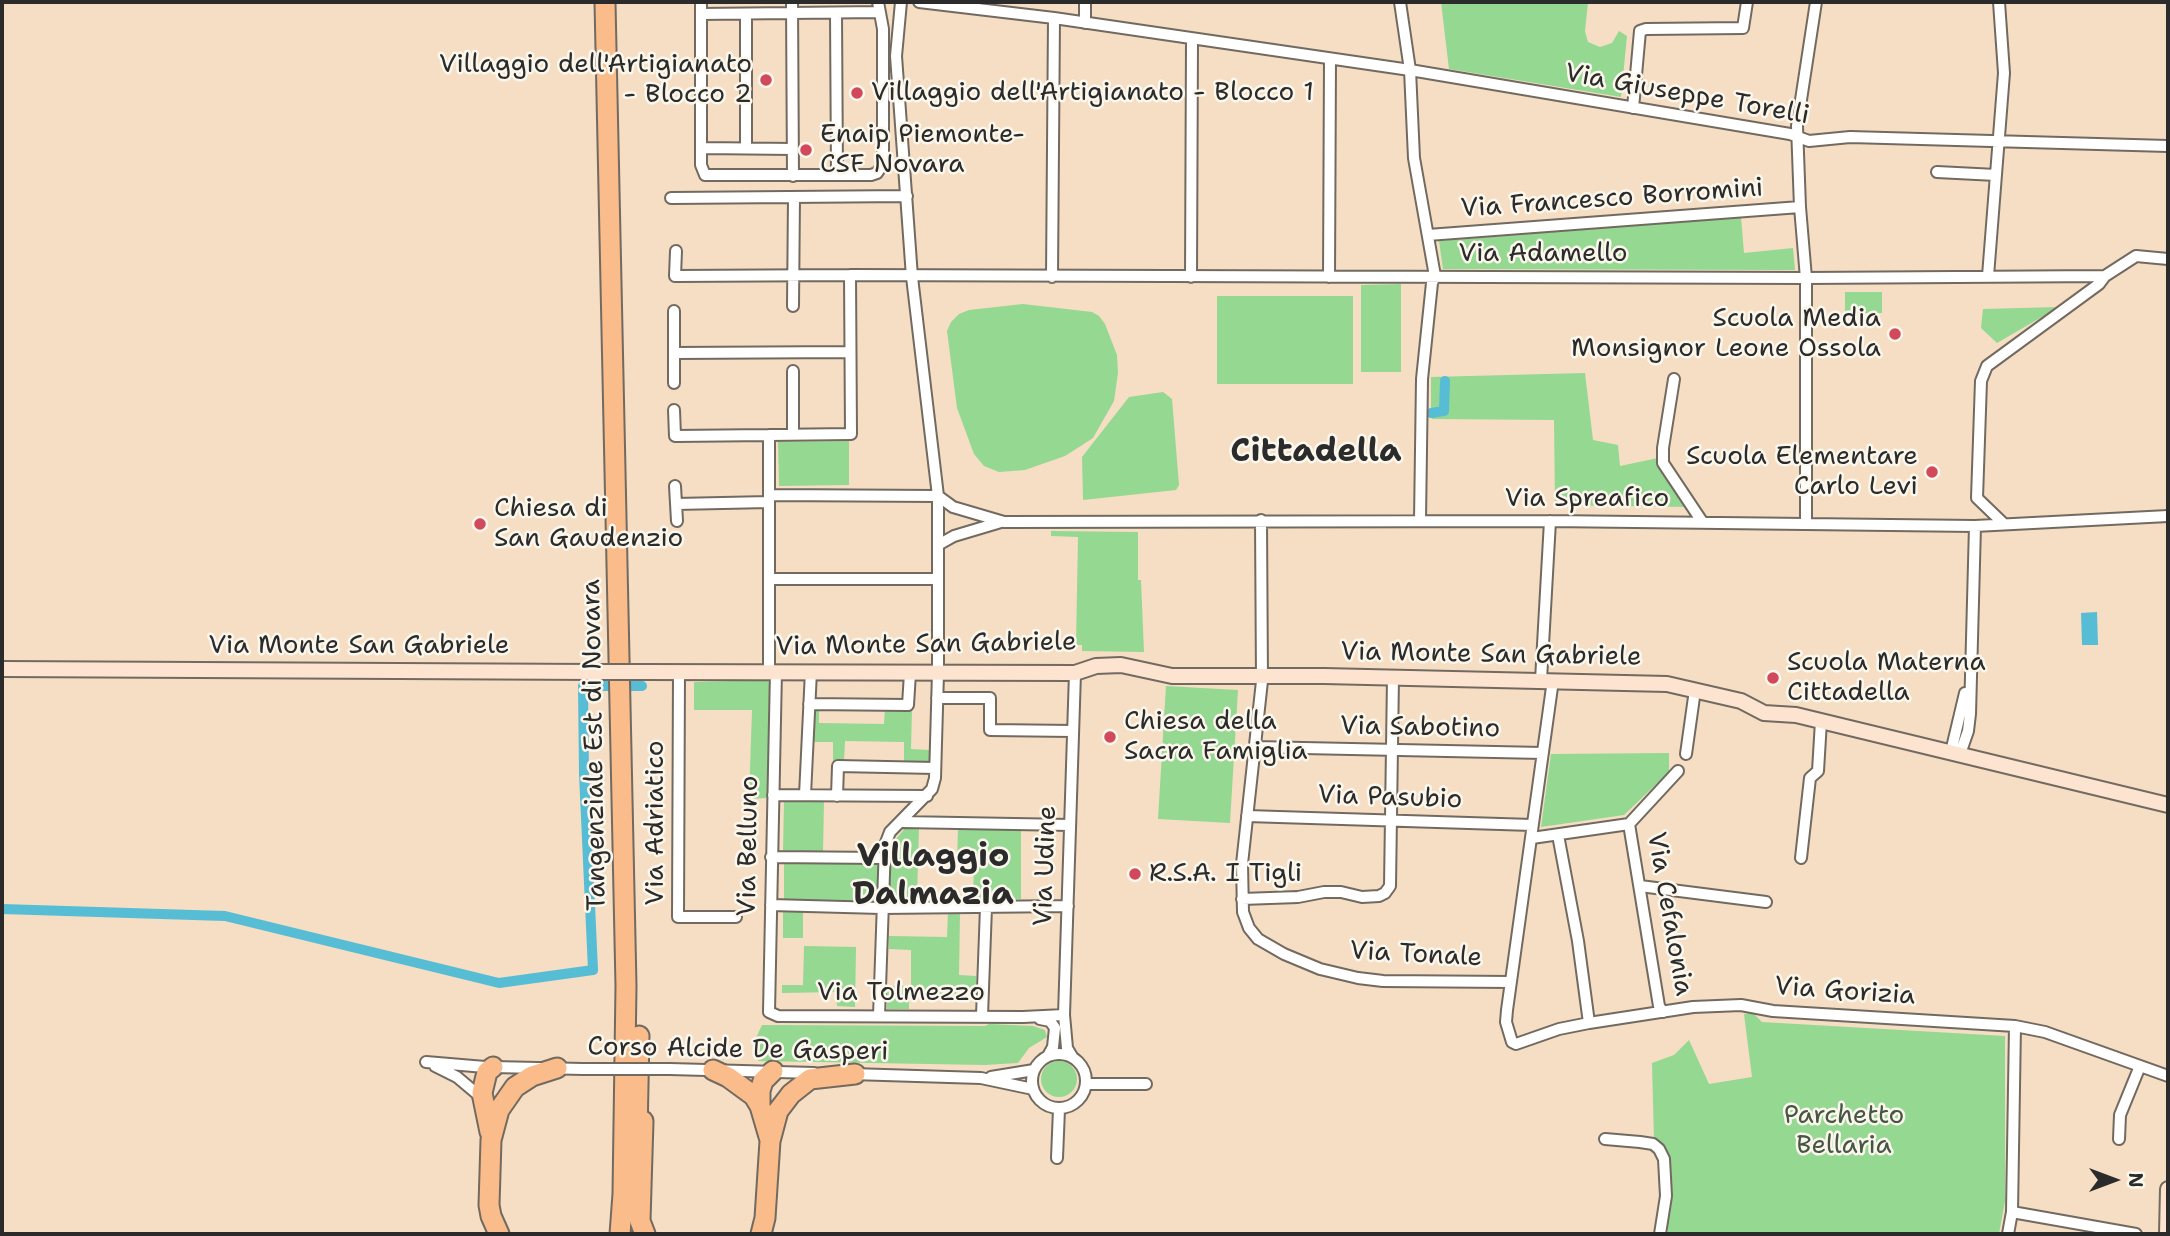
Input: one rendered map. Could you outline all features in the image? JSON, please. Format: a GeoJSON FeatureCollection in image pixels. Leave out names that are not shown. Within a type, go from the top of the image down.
{"type":"FeatureCollection","features":[{"type":"Feature","properties":{"kind":"highway","name":"Tangenziale Est di Novara"},"geometry":{"type":"LineString","coordinates":[[605,2],[626,986],[632,1078],[620,1234]]}},
{"type":"Feature","properties":{"kind":"highway","name":"Tangenziale Est di Novara"},"geometry":{"type":"LineString","coordinates":[[617,2],[632,1234]]}},
{"type":"Feature","properties":{"kind":"highway"},"geometry":{"type":"LineString","coordinates":[[489,1067],[482,1093],[491,1140],[489,1205],[499,1234]]}},
{"type":"Feature","properties":{"kind":"highway"},"geometry":{"type":"LineString","coordinates":[[491,1140],[499,1110],[515,1087],[532,1076],[557,1068]]}},
{"type":"Feature","properties":{"kind":"highway"},"geometry":{"type":"LineString","coordinates":[[713,1070],[742,1085],[754,1096],[760,1106],[770,1141]]}},
{"type":"Feature","properties":{"kind":"highway"},"geometry":{"type":"LineString","coordinates":[[760,1106],[760,1091],[764,1081],[774,1071]]}},
{"type":"Feature","properties":{"kind":"highway"},"geometry":{"type":"LineString","coordinates":[[761,1234],[765,1218],[770,1141],[778,1111],[791,1094],[810,1079],[855,1074]]}},
{"type":"Feature","properties":{"kind":"highway"},"geometry":{"type":"LineString","coordinates":[[605,1234],[613,1215],[632,1078]]}},
{"type":"Feature","properties":{"kind":"highway"},"geometry":{"type":"LineString","coordinates":[[632,1078],[644,1129],[640,1221],[645,1234]]}},
{"type":"Feature","properties":{"kind":"street"},"geometry":{"type":"LineString","coordinates":[[879,1016],[883,858],[890,832],[932,789],[938,673],[938,496],[912,277],[896,56],[901,2]]}},
{"type":"Feature","properties":{"kind":"street","name":"Via Giuseppe Torelli"},"geometry":{"type":"LineString","coordinates":[[919,2],[1054,18],[1410,70],[1790,134],[1809,141],[1850,137],[2168,146]]}},
{"type":"Feature","properties":{"kind":"street"},"geometry":{"type":"LineString","coordinates":[[1085,2],[1085,23]]}},
{"type":"Feature","properties":{"kind":"street"},"geometry":{"type":"LineString","coordinates":[[1402,2],[1410,70],[1415,158],[1436,276],[1432,283],[1422,379],[1420,520]]}},
{"type":"Feature","properties":{"kind":"street"},"geometry":{"type":"LineString","coordinates":[[1633,108],[1640,31],[1743,28],[1748,2]]}},
{"type":"Feature","properties":{"kind":"street"},"geometry":{"type":"LineString","coordinates":[[1806,524],[1806,278],[1797,126],[1816,2]]}},
{"type":"Feature","properties":{"kind":"street"},"geometry":{"type":"LineString","coordinates":[[1988,276],[2004,73],[1999,2]]}},
{"type":"Feature","properties":{"kind":"street"},"geometry":{"type":"LineString","coordinates":[[700,6],[746,14],[792,8],[836,13],[878,7],[883,29],[881,167],[877,173],[705,175],[702,165],[700,6]]}},
{"type":"Feature","properties":{"kind":"street"},"geometry":{"type":"LineString","coordinates":[[792,8],[793,176]]}},
{"type":"Feature","properties":{"kind":"street"},"geometry":{"type":"LineString","coordinates":[[836,13],[837,175]]}},
{"type":"Feature","properties":{"kind":"street"},"geometry":{"type":"LineString","coordinates":[[746,14],[746,149]]}},
{"type":"Feature","properties":{"kind":"street"},"geometry":{"type":"LineString","coordinates":[[1052,277],[1054,18]]}},
{"type":"Feature","properties":{"kind":"street"},"geometry":{"type":"LineString","coordinates":[[1191,277],[1192,40]]}},
{"type":"Feature","properties":{"kind":"street"},"geometry":{"type":"LineString","coordinates":[[1329,277],[1330,59]]}},
{"type":"Feature","properties":{"kind":"street"},"geometry":{"type":"LineString","coordinates":[[702,148],[793,149]]}},
{"type":"Feature","properties":{"kind":"street"},"geometry":{"type":"LineString","coordinates":[[1937,172],[1996,175]]}},
{"type":"Feature","properties":{"kind":"street"},"geometry":{"type":"LineString","coordinates":[[671,198],[906,196]]}},
{"type":"Feature","properties":{"kind":"street"},"geometry":{"type":"LineString","coordinates":[[793,306],[794,197]]}},
{"type":"Feature","properties":{"kind":"street","name":"Via Francesco Borromini"},"geometry":{"type":"LineString","coordinates":[[1428,235],[1800,208]]}},
{"type":"Feature","properties":{"kind":"street","name":"Via Adamello"},"geometry":{"type":"LineString","coordinates":[[676,251],[675,276],[2105,276]]}},
{"type":"Feature","properties":{"kind":"street"},"geometry":{"type":"LineString","coordinates":[[2004,524],[1977,498],[1981,381],[1987,366],[2099,284],[2105,276],[2136,256],[2168,258]]}},
{"type":"Feature","properties":{"kind":"street"},"geometry":{"type":"LineString","coordinates":[[674,410],[675,436],[851,434],[850,275]]}},
{"type":"Feature","properties":{"kind":"street"},"geometry":{"type":"LineString","coordinates":[[674,311],[674,383]]}},
{"type":"Feature","properties":{"kind":"street"},"geometry":{"type":"LineString","coordinates":[[674,353],[850,352]]}},
{"type":"Feature","properties":{"kind":"street"},"geometry":{"type":"LineString","coordinates":[[793,371],[793,434]]}},
{"type":"Feature","properties":{"kind":"street"},"geometry":{"type":"LineString","coordinates":[[1674,379],[1663,448],[1664,463],[1703,523]]}},
{"type":"Feature","properties":{"kind":"street","name":"Via Belluno"},"geometry":{"type":"LineString","coordinates":[[769,435],[773,795],[768,1006],[769,1012],[778,1016]]}},
{"type":"Feature","properties":{"kind":"street"},"geometry":{"type":"LineString","coordinates":[[676,486],[677,521]]}},
{"type":"Feature","properties":{"kind":"street"},"geometry":{"type":"LineString","coordinates":[[676,504],[769,499],[938,496]]}},
{"type":"Feature","properties":{"kind":"street","name":"Via Spreafico"},"geometry":{"type":"LineString","coordinates":[[938,496],[953,507],[1004,522]]}},
{"type":"Feature","properties":{"kind":"street","name":"Via Spreafico"},"geometry":{"type":"LineString","coordinates":[[938,545],[954,536],[1004,522],[1420,520],[1975,526],[2168,516]]}},
{"type":"Feature","properties":{"kind":"street","name":"Via Tonale"},"geometry":{"type":"LineString","coordinates":[[1261,520],[1261,677],[1241,864],[1243,912],[1249,928],[1258,939],[1284,954],[1320,969],[1383,981],[1511,982]]}},
{"type":"Feature","properties":{"kind":"street"},"geometry":{"type":"LineString","coordinates":[[1511,982],[1543,753],[1550,521]]}},
{"type":"Feature","properties":{"kind":"street"},"geometry":{"type":"LineString","coordinates":[[1956,753],[1969,677],[1975,526]]}},
{"type":"Feature","properties":{"kind":"street"},"geometry":{"type":"LineString","coordinates":[[769,579],[938,579]]}},
{"type":"Feature","properties":{"kind":"street","name":"Via Monte San Gabriele"},"geometry":{"type":"LineString","coordinates":[[2,669],[1076,673],[1096,666],[1121,664],[1172,676],[1393,677],[1667,684],[1741,701],[1764,713],[1796,715],[2168,804]]}},
{"type":"Feature","properties":{"kind":"street","name":"Via Adriatico"},"geometry":{"type":"LineString","coordinates":[[678,671],[678,917],[736,917]]}},
{"type":"Feature","properties":{"kind":"street"},"geometry":{"type":"LineString","coordinates":[[805,795],[811,671]]}},
{"type":"Feature","properties":{"kind":"street"},"geometry":{"type":"LineString","coordinates":[[809,704],[908,705],[910,673]]}},
{"type":"Feature","properties":{"kind":"street","name":"Via Udine"},"geometry":{"type":"LineString","coordinates":[[1073,1058],[1067,1048],[1064,1015],[1076,673]]}},
{"type":"Feature","properties":{"kind":"street"},"geometry":{"type":"LineString","coordinates":[[1242,899],[1298,897],[1324,892],[1341,892],[1362,897],[1379,896],[1390,886],[1393,677]]}},
{"type":"Feature","properties":{"kind":"street"},"geometry":{"type":"LineString","coordinates":[[1686,754],[1695,690]]}},
{"type":"Feature","properties":{"kind":"street"},"geometry":{"type":"LineString","coordinates":[[937,698],[990,698],[990,730],[1073,732]]}},
{"type":"Feature","properties":{"kind":"street"},"geometry":{"type":"LineString","coordinates":[[1801,858],[1810,778],[1818,771],[1821,721]]}},
{"type":"Feature","properties":{"kind":"street","name":"Via Sabotino"},"geometry":{"type":"LineString","coordinates":[[1255,747],[1543,753]]}},
{"type":"Feature","properties":{"kind":"street"},"geometry":{"type":"LineString","coordinates":[[837,796],[838,766],[935,768]]}},
{"type":"Feature","properties":{"kind":"street","name":"Via Cefalonia"},"geometry":{"type":"LineString","coordinates":[[1532,838],[1629,824],[1678,771]]}},
{"type":"Feature","properties":{"kind":"street"},"geometry":{"type":"LineString","coordinates":[[773,795],[927,796]]}},
{"type":"Feature","properties":{"kind":"street","name":"Via Pasubio"},"geometry":{"type":"LineString","coordinates":[[1247,816],[1532,825]]}},
{"type":"Feature","properties":{"kind":"street"},"geometry":{"type":"LineString","coordinates":[[902,822],[1070,825]]}},
{"type":"Feature","properties":{"kind":"street","name":"Via Cefalonia"},"geometry":{"type":"LineString","coordinates":[[1629,824],[1659,1006],[1664,1012]]}},
{"type":"Feature","properties":{"kind":"street"},"geometry":{"type":"LineString","coordinates":[[1558,835],[1578,941],[1589,1023]]}},
{"type":"Feature","properties":{"kind":"street"},"geometry":{"type":"LineString","coordinates":[[771,857],[883,858]]}},
{"type":"Feature","properties":{"kind":"street"},"geometry":{"type":"LineString","coordinates":[[1640,887],[1766,902]]}},
{"type":"Feature","properties":{"kind":"street"},"geometry":{"type":"LineString","coordinates":[[771,905],[881,908],[1068,906]]}},
{"type":"Feature","properties":{"kind":"street"},"geometry":{"type":"LineString","coordinates":[[982,1016],[986,907]]}},
{"type":"Feature","properties":{"kind":"street","name":"Via Gorizia"},"geometry":{"type":"LineString","coordinates":[[1511,982],[1506,1022],[1512,1042],[1516,1044],[1559,1029],[1589,1023],[1664,1012],[1741,1005],[1773,1011],[2015,1026],[2045,1032],[2168,1076]]}},
{"type":"Feature","properties":{"kind":"street","name":"Via Tolmezzo"},"geometry":{"type":"LineString","coordinates":[[778,1016],[1064,1015]]}},
{"type":"Feature","properties":{"kind":"street","name":"Via Tolmezzo"},"geometry":{"type":"LineString","coordinates":[[1023,1017],[1047,1020],[1053,1024],[1053,1047],[1048,1056]]}},
{"type":"Feature","properties":{"kind":"street"},"geometry":{"type":"LineString","coordinates":[[2008,1234],[2012,1212],[2015,1026]]}},
{"type":"Feature","properties":{"kind":"street"},"geometry":{"type":"LineString","coordinates":[[1065,1055],[1073,1058],[1083,1069],[1086,1084],[1080,1098],[1059,1109],[1042,1103],[1033,1089],[1034,1070],[1048,1056],[1065,1055]]}},
{"type":"Feature","properties":{"kind":"street","name":"Corso Alcide De Gasperi"},"geometry":{"type":"LineString","coordinates":[[476,1093],[457,1077],[426,1062],[489,1067],[774,1071],[981,1078],[1033,1089]]}},
{"type":"Feature","properties":{"kind":"street"},"geometry":{"type":"LineString","coordinates":[[2119,1139],[2120,1115],[2140,1066]]}},
{"type":"Feature","properties":{"kind":"street","name":"Corso Alcide De Gasperi"},"geometry":{"type":"LineString","coordinates":[[981,1078],[1034,1070]]}},
{"type":"Feature","properties":{"kind":"street"},"geometry":{"type":"LineString","coordinates":[[1086,1084],[1146,1084]]}},
{"type":"Feature","properties":{"kind":"street"},"geometry":{"type":"LineString","coordinates":[[1057,1158],[1059,1109]]}},
{"type":"Feature","properties":{"kind":"street"},"geometry":{"type":"LineString","coordinates":[[1605,1139],[1653,1144],[1659,1149],[1664,1159],[1665,1196],[1660,1234]]}},
{"type":"Feature","properties":{"kind":"street"},"geometry":{"type":"LineString","coordinates":[[2167,1234],[2168,1189]]}},
{"type":"Feature","properties":{"kind":"street"},"geometry":{"type":"LineString","coordinates":[[2012,1212],[2136,1234]]}},
{"type":"Feature","properties":{"kind":"green space"},"geometry":{"type":"Polygon","coordinates":[[[1441,2],[1588,2],[1585,31],[1588,42],[1600,47],[1612,43],[1619,31],[1627,36],[1621,97],[1449,69],[1441,2]]]}},
{"type":"Feature","properties":{"kind":"green space"},"geometry":{"type":"Polygon","coordinates":[[[1741,217],[1744,253],[1793,248],[1795,270],[1443,269],[1439,241],[1741,217]]]}},
{"type":"Feature","properties":{"kind":"green space"},"geometry":{"type":"Polygon","coordinates":[[[1401,284],[1401,372],[1361,372],[1361,285],[1401,284]]]}},
{"type":"Feature","properties":{"kind":"green space"},"geometry":{"type":"Polygon","coordinates":[[[1845,292],[1882,292],[1882,313],[1845,313],[1845,292]]]}},
{"type":"Feature","properties":{"kind":"green space"},"geometry":{"type":"Polygon","coordinates":[[[1217,296],[1353,296],[1353,384],[1217,384],[1217,296]]]}},
{"type":"Feature","properties":{"kind":"green space"},"geometry":{"type":"Polygon","coordinates":[[[1023,304],[1092,312],[1099,316],[1117,355],[1118,373],[1114,401],[1093,438],[1065,456],[1025,470],[999,472],[984,466],[974,454],[957,408],[947,331],[959,314],[969,310],[1023,304]]]}},
{"type":"Feature","properties":{"kind":"green space"},"geometry":{"type":"Polygon","coordinates":[[[2059,307],[1997,343],[1981,328],[1983,309],[2059,307]]]}},
{"type":"Feature","properties":{"kind":"green space"},"geometry":{"type":"Polygon","coordinates":[[[1585,373],[1593,440],[1618,445],[1620,466],[1658,458],[1663,474],[1690,507],[1555,505],[1554,420],[1432,419],[1431,416],[1447,414],[1449,390],[1441,390],[1442,408],[1431,410],[1431,377],[1585,373]]]}},
{"type":"Feature","properties":{"kind":"green space"},"geometry":{"type":"Polygon","coordinates":[[[1163,392],[1172,399],[1179,485],[1176,490],[1083,500],[1082,457],[1129,397],[1163,392]]]}},
{"type":"Feature","properties":{"kind":"green space"},"geometry":{"type":"Polygon","coordinates":[[[849,441],[849,485],[779,486],[778,442],[849,441]]]}},
{"type":"Feature","properties":{"kind":"green space"},"geometry":{"type":"Polygon","coordinates":[[[1051,531],[1138,532],[1138,580],[1141,580],[1144,652],[1082,651],[1082,645],[1076,645],[1078,537],[1051,536],[1051,531]]]}},
{"type":"Feature","properties":{"kind":"green space"},"geometry":{"type":"Polygon","coordinates":[[[767,680],[770,683],[767,798],[749,799],[752,710],[694,710],[694,682],[767,680]]]}},
{"type":"Feature","properties":{"kind":"green space"},"geometry":{"type":"Polygon","coordinates":[[[1166,686],[1238,690],[1230,823],[1158,819],[1166,686]]]}},
{"type":"Feature","properties":{"kind":"green space"},"geometry":{"type":"Polygon","coordinates":[[[811,706],[819,706],[819,723],[884,724],[885,707],[912,707],[911,749],[929,750],[929,763],[904,763],[904,742],[845,741],[844,761],[833,761],[833,742],[810,742],[811,706]]]}},
{"type":"Feature","properties":{"kind":"green space"},"geometry":{"type":"Polygon","coordinates":[[[1669,753],[1669,772],[1624,815],[1541,827],[1551,754],[1669,753]]]}},
{"type":"Feature","properties":{"kind":"green space"},"geometry":{"type":"Polygon","coordinates":[[[784,800],[824,800],[823,852],[783,851],[784,800]]]}},
{"type":"Feature","properties":{"kind":"green space"},"geometry":{"type":"Polygon","coordinates":[[[906,827],[919,827],[917,900],[889,900],[892,849],[906,827]]]}},
{"type":"Feature","properties":{"kind":"green space"},"geometry":{"type":"Polygon","coordinates":[[[958,828],[1021,829],[1021,899],[973,899],[974,863],[957,863],[958,828]]]}},
{"type":"Feature","properties":{"kind":"green space"},"geometry":{"type":"Polygon","coordinates":[[[784,862],[879,863],[879,903],[784,902],[784,862]]]}},
{"type":"Feature","properties":{"kind":"green space"},"geometry":{"type":"Polygon","coordinates":[[[783,908],[803,908],[803,938],[783,938],[783,908]]]}},
{"type":"Feature","properties":{"kind":"green space"},"geometry":{"type":"Polygon","coordinates":[[[948,912],[960,912],[959,975],[976,976],[976,994],[909,994],[909,1009],[887,1009],[887,986],[911,986],[911,950],[889,949],[889,936],[947,937],[948,912]]]}},
{"type":"Feature","properties":{"kind":"green space"},"geometry":{"type":"Polygon","coordinates":[[[804,946],[856,947],[855,1007],[837,1006],[836,992],[782,993],[782,985],[803,985],[804,946]]]}},
{"type":"Feature","properties":{"kind":"green space","name":"Parchetto Bellaria"},"geometry":{"type":"Polygon","coordinates":[[[1753,1013],[1762,1022],[2005,1036],[2005,1201],[1999,1234],[1668,1234],[1668,1158],[1654,1141],[1652,1063],[1674,1055],[1689,1040],[1709,1084],[1752,1077],[1744,1014],[1753,1013]]]}},
{"type":"Feature","properties":{"kind":"green space"},"geometry":{"type":"Polygon","coordinates":[[[762,1025],[1033,1026],[1045,1030],[1047,1037],[1029,1048],[1018,1063],[985,1065],[758,1061],[756,1038],[762,1025]]]}},
{"type":"Feature","properties":{"kind":"green space"},"geometry":{"type":"Polygon","coordinates":[[[1059,1061],[1072,1066],[1077,1079],[1072,1092],[1059,1097],[1046,1092],[1041,1079],[1046,1066],[1059,1061]]]}},
{"type":"Feature","properties":{"kind":"water"},"geometry":{"type":"Polygon","coordinates":[[[2097,612],[2098,645],[2082,645],[2081,613],[2097,612]]]}},
{"type":"Feature","properties":{"kind":"waterway"},"geometry":{"type":"LineString","coordinates":[[1431,413],[1444,411],[1445,381]]}},
{"type":"Feature","properties":{"kind":"waterway"},"geometry":{"type":"LineString","coordinates":[[2,909],[225,916],[499,983],[593,970],[583,686],[642,686]]}},
{"type":"Feature","properties":{"kind":"place","name":"Villaggio dell'Artigianato - Blocco 2"},"geometry":{"type":"Point","coordinates":[766,80]}},
{"type":"Feature","properties":{"kind":"place","name":"Villaggio dell'Artigianato - Blocco 1"},"geometry":{"type":"Point","coordinates":[857,93]}},
{"type":"Feature","properties":{"kind":"place","name":"Enaip Piemonte- CSF Novara"},"geometry":{"type":"Point","coordinates":[806,150]}},
{"type":"Feature","properties":{"kind":"place","name":"Scuola Media Monsignor Leone Ossola"},"geometry":{"type":"Point","coordinates":[1895,334]}},
{"type":"Feature","properties":{"kind":"place","name":"Scuola Elementare Carlo Levi"},"geometry":{"type":"Point","coordinates":[1932,472]}},
{"type":"Feature","properties":{"kind":"place","name":"Chiesa di San Gaudenzio"},"geometry":{"type":"Point","coordinates":[480,524]}},
{"type":"Feature","properties":{"kind":"place","name":"Scuola Materna Cittadella"},"geometry":{"type":"Point","coordinates":[1773,678]}},
{"type":"Feature","properties":{"kind":"place","name":"Chiesa della Sacra Famiglia"},"geometry":{"type":"Point","coordinates":[1110,737]}},
{"type":"Feature","properties":{"kind":"place","name":"R.S.A. I Tigli"},"geometry":{"type":"Point","coordinates":[1135,874]}},
{"type":"Feature","properties":{"kind":"district","name":"Cittadella"},"geometry":{"type":"Point","coordinates":[1316,452]}},
{"type":"Feature","properties":{"kind":"district","name":"Villaggio Dalmazia"},"geometry":{"type":"Point","coordinates":[933,876]}}]}
